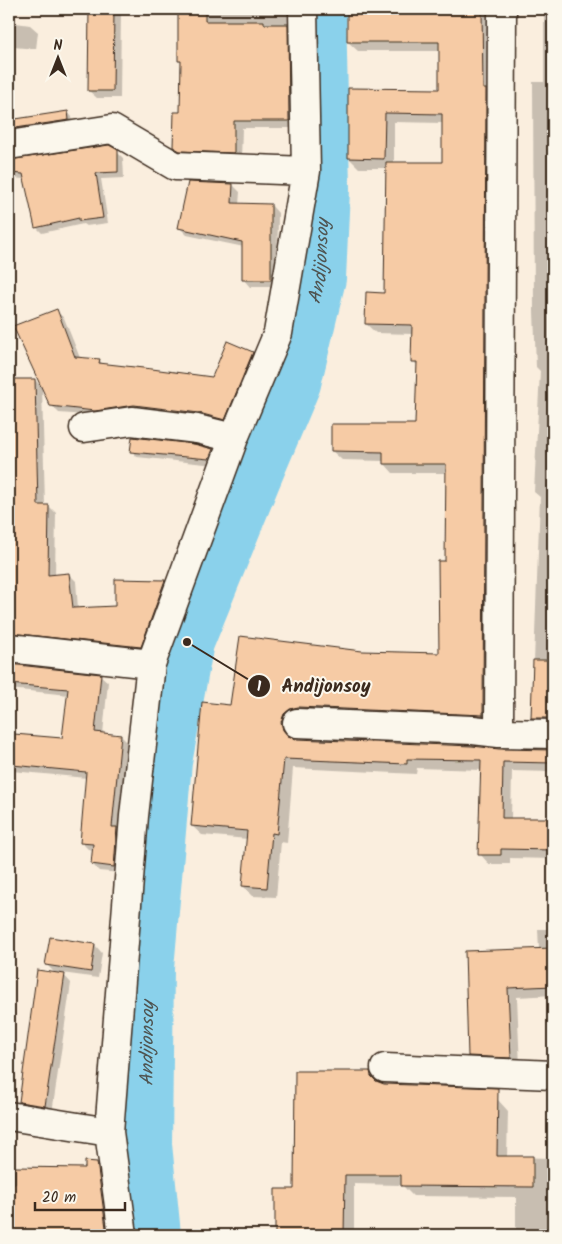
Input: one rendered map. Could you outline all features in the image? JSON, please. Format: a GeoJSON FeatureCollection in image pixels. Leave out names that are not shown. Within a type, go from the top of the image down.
{"type":"FeatureCollection","features":[{"type":"Feature","properties":{"kind":"street"},"geometry":{"type":"LineString","coordinates":[[123,1235],[109,1132],[134,816],[151,664],[234,438],[278,333],[306,171],[303,9]]}},
{"type":"Feature","properties":{"kind":"street"},"geometry":{"type":"LineString","coordinates":[[499,732],[502,9]]}},
{"type":"Feature","properties":{"kind":"street"},"geometry":{"type":"LineString","coordinates":[[9,145],[112,130],[175,166],[306,171]]}},
{"type":"Feature","properties":{"kind":"street"},"geometry":{"type":"LineString","coordinates":[[84,428],[132,421],[197,429],[234,438]]}},
{"type":"Feature","properties":{"kind":"street"},"geometry":{"type":"LineString","coordinates":[[9,648],[151,664]]}},
{"type":"Feature","properties":{"kind":"street"},"geometry":{"type":"LineString","coordinates":[[297,723],[553,734]]}},
{"type":"Feature","properties":{"kind":"street"},"geometry":{"type":"LineString","coordinates":[[385,1068],[553,1075]]}},
{"type":"Feature","properties":{"kind":"street"},"geometry":{"type":"LineString","coordinates":[[9,1116],[109,1132]]}},
{"type":"Feature","properties":{"kind":"building"},"geometry":{"type":"Polygon","coordinates":[[[89,9],[114,9],[113,91],[88,91],[89,9]]]}},
{"type":"Feature","properties":{"kind":"building"},"geometry":{"type":"Polygon","coordinates":[[[178,9],[205,9],[205,21],[264,21],[264,24],[288,24],[289,121],[234,121],[234,153],[180,151],[173,147],[174,112],[180,112],[181,61],[178,61],[178,9]]]}},
{"type":"Feature","properties":{"kind":"building"},"geometry":{"type":"Polygon","coordinates":[[[347,9],[482,9],[483,89],[486,89],[483,715],[298,707],[290,709],[284,714],[281,722],[283,730],[288,736],[296,739],[553,750],[553,763],[503,762],[502,818],[553,818],[553,850],[501,849],[501,855],[478,855],[481,760],[407,759],[407,764],[284,759],[277,834],[272,833],[267,888],[242,886],[247,831],[191,826],[202,702],[230,705],[240,636],[362,651],[439,653],[438,561],[445,561],[446,464],[383,464],[383,452],[331,451],[331,424],[415,424],[417,362],[411,362],[412,325],[365,324],[366,292],[384,293],[386,162],[442,162],[442,114],[385,113],[384,159],[348,158],[348,88],[439,89],[439,42],[347,42],[347,9]]]}},
{"type":"Feature","properties":{"kind":"building"},"geometry":{"type":"Polygon","coordinates":[[[68,111],[69,120],[9,129],[9,120],[68,111]]]}},
{"type":"Feature","properties":{"kind":"building"},"geometry":{"type":"Polygon","coordinates":[[[109,145],[118,150],[118,172],[96,173],[103,218],[79,221],[79,218],[35,228],[23,174],[9,173],[9,160],[109,145]]]}},
{"type":"Feature","properties":{"kind":"building"},"geometry":{"type":"Polygon","coordinates":[[[188,182],[233,184],[232,203],[271,204],[271,280],[242,280],[242,242],[178,228],[188,182]]]}},
{"type":"Feature","properties":{"kind":"building"},"geometry":{"type":"Polygon","coordinates":[[[57,309],[75,357],[100,359],[99,363],[212,377],[227,341],[253,352],[225,420],[199,413],[134,405],[95,411],[50,406],[13,326],[57,309]]]}},
{"type":"Feature","properties":{"kind":"building"},"geometry":{"type":"Polygon","coordinates":[[[9,379],[35,379],[38,505],[49,505],[48,575],[69,573],[73,608],[115,606],[115,579],[165,580],[141,647],[9,633],[9,379]]]}},
{"type":"Feature","properties":{"kind":"building"},"geometry":{"type":"Polygon","coordinates":[[[132,437],[194,444],[213,449],[209,459],[130,452],[132,437]]]}},
{"type":"Feature","properties":{"kind":"building"},"geometry":{"type":"Polygon","coordinates":[[[533,660],[553,660],[553,718],[531,718],[533,660]]]}},
{"type":"Feature","properties":{"kind":"building"},"geometry":{"type":"Polygon","coordinates":[[[9,664],[101,674],[95,732],[121,735],[112,827],[117,827],[114,867],[91,864],[93,844],[80,843],[86,772],[12,765],[14,734],[62,738],[68,689],[9,684],[9,664]]]}},
{"type":"Feature","properties":{"kind":"building"},"geometry":{"type":"Polygon","coordinates":[[[50,937],[95,944],[91,972],[45,965],[50,937]]]}},
{"type":"Feature","properties":{"kind":"building"},"geometry":{"type":"Polygon","coordinates":[[[553,948],[553,986],[508,988],[511,1058],[468,1056],[465,951],[553,948]]]}},
{"type":"Feature","properties":{"kind":"building"},"geometry":{"type":"Polygon","coordinates":[[[37,970],[65,974],[45,1106],[19,1102],[37,970]]]}},
{"type":"Feature","properties":{"kind":"building"},"geometry":{"type":"Polygon","coordinates":[[[295,1071],[370,1071],[371,1076],[376,1081],[384,1084],[498,1088],[497,1156],[533,1156],[533,1187],[401,1186],[401,1175],[345,1175],[344,1235],[275,1235],[275,1189],[294,1189],[295,1071]]]}},
{"type":"Feature","properties":{"kind":"building"},"geometry":{"type":"Polygon","coordinates":[[[85,1161],[97,1162],[107,1235],[9,1235],[9,1183],[15,1184],[15,1167],[85,1168],[85,1161]]]}},
{"type":"Feature","properties":{"kind":"waterway","name":"Andijonsoy"},"geometry":{"type":"LineString","coordinates":[[154,1235],[145,1145],[147,968],[165,762],[187,642],[294,383],[319,278],[323,189],[319,9]]}},
{"type":"Feature","properties":{"kind":"place","name":"Andijonsoy"},"geometry":{"type":"Point","coordinates":[187,642]}}]}
